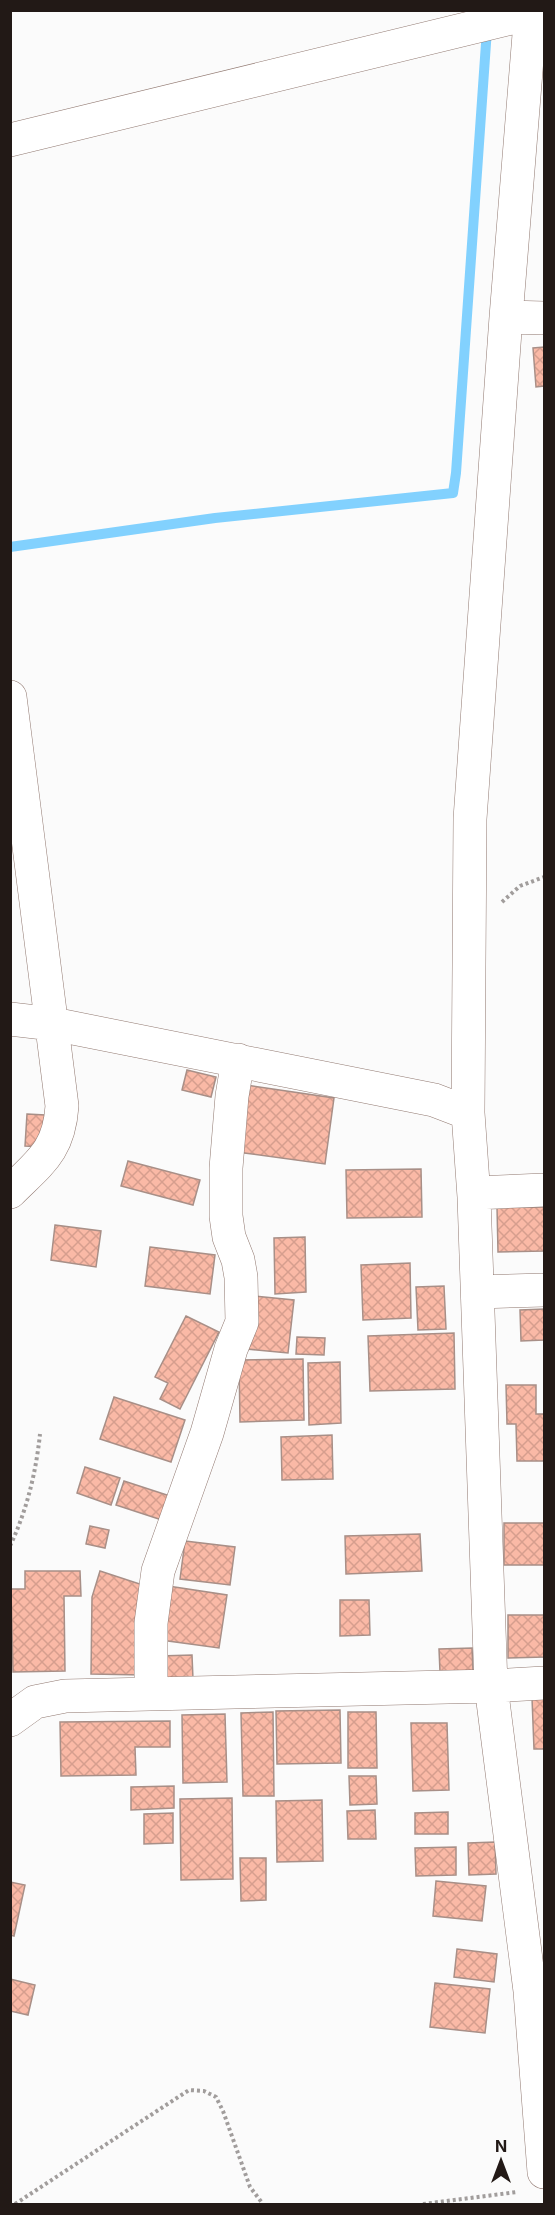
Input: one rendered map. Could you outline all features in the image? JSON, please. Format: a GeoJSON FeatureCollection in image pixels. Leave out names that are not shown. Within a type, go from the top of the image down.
{"type":"FeatureCollection","features":[{"type":"Feature","properties":{"kind":"street"},"geometry":{"type":"LineString","coordinates":[[10,140],[535,12],[506,317],[470,819],[468,1113],[474,1192],[491,1686],[530,1991],[533,2182]]}},
{"type":"Feature","properties":{"kind":"street"},"geometry":{"type":"LineString","coordinates":[[506,317],[544,318]]}},
{"type":"Feature","properties":{"kind":"street"},"geometry":{"type":"LineString","coordinates":[[10,697],[62,1106],[61,1120],[51,1150],[10,1192]]}},
{"type":"Feature","properties":{"kind":"street"},"geometry":{"type":"LineString","coordinates":[[10,1019],[53,1024],[434,1100],[468,1113]]}},
{"type":"Feature","properties":{"kind":"street"},"geometry":{"type":"LineString","coordinates":[[152,1694],[152,1623],[158,1572],[207,1433],[231,1349],[242,1322],[241,1277],[226,1216],[226,1168],[232,1096],[238,1060]]}},
{"type":"Feature","properties":{"kind":"street"},"geometry":{"type":"LineString","coordinates":[[474,1192],[544,1190]]}},
{"type":"Feature","properties":{"kind":"street"},"geometry":{"type":"LineString","coordinates":[[478,1293],[544,1290]]}},
{"type":"Feature","properties":{"kind":"street"},"geometry":{"type":"LineString","coordinates":[[17,1708],[65,1696],[544,1683]]}},
{"type":"Feature","properties":{"kind":"path"},"geometry":{"type":"LineString","coordinates":[[470,927],[484,922],[520,886],[544,877]]}},
{"type":"Feature","properties":{"kind":"path"},"geometry":{"type":"LineString","coordinates":[[10,1546],[30,1491],[38,1459],[40,1434]]}},
{"type":"Feature","properties":{"kind":"path"},"geometry":{"type":"LineString","coordinates":[[15,2205],[189,2090],[204,2091],[216,2097],[250,2187],[263,2205]]}},
{"type":"Feature","properties":{"kind":"path"},"geometry":{"type":"LineString","coordinates":[[423,2205],[533,2182]]}},
{"type":"Feature","properties":{"kind":"building"},"geometry":{"type":"Polygon","coordinates":[[[544,347],[544,386],[536,387],[533,348],[544,347]]]}},
{"type":"Feature","properties":{"kind":"building"},"geometry":{"type":"Polygon","coordinates":[[[187,1070],[216,1077],[211,1097],[182,1090],[187,1070]]]}},
{"type":"Feature","properties":{"kind":"building"},"geometry":{"type":"Polygon","coordinates":[[[246,1085],[334,1098],[325,1164],[237,1152],[246,1085]]]}},
{"type":"Feature","properties":{"kind":"building"},"geometry":{"type":"Polygon","coordinates":[[[27,1114],[45,1115],[43,1147],[25,1146],[27,1114]]]}},
{"type":"Feature","properties":{"kind":"building"},"geometry":{"type":"Polygon","coordinates":[[[128,1161],[200,1180],[193,1205],[121,1186],[128,1161]]]}},
{"type":"Feature","properties":{"kind":"building"},"geometry":{"type":"Polygon","coordinates":[[[421,1169],[422,1217],[347,1218],[346,1170],[421,1169]]]}},
{"type":"Feature","properties":{"kind":"building"},"geometry":{"type":"Polygon","coordinates":[[[497,1207],[544,1207],[544,1251],[498,1252],[497,1207]]]}},
{"type":"Feature","properties":{"kind":"building"},"geometry":{"type":"Polygon","coordinates":[[[55,1225],[101,1231],[96,1267],[51,1260],[55,1225]]]}},
{"type":"Feature","properties":{"kind":"building"},"geometry":{"type":"Polygon","coordinates":[[[305,1237],[306,1292],[275,1294],[274,1238],[305,1237]]]}},
{"type":"Feature","properties":{"kind":"building"},"geometry":{"type":"Polygon","coordinates":[[[150,1247],[215,1255],[210,1294],[145,1286],[150,1247]]]}},
{"type":"Feature","properties":{"kind":"building"},"geometry":{"type":"Polygon","coordinates":[[[410,1263],[411,1318],[363,1320],[361,1265],[410,1263]]]}},
{"type":"Feature","properties":{"kind":"building"},"geometry":{"type":"Polygon","coordinates":[[[444,1286],[446,1329],[418,1330],[416,1287],[444,1286]]]}},
{"type":"Feature","properties":{"kind":"building"},"geometry":{"type":"Polygon","coordinates":[[[253,1296],[294,1300],[288,1353],[247,1349],[253,1296]]]}},
{"type":"Feature","properties":{"kind":"building"},"geometry":{"type":"Polygon","coordinates":[[[544,1309],[544,1340],[521,1341],[520,1310],[544,1309]]]}},
{"type":"Feature","properties":{"kind":"building"},"geometry":{"type":"Polygon","coordinates":[[[186,1316],[219,1332],[180,1409],[160,1399],[168,1383],[155,1377],[186,1316]]]}},
{"type":"Feature","properties":{"kind":"building"},"geometry":{"type":"Polygon","coordinates":[[[454,1333],[455,1389],[370,1391],[368,1336],[454,1333]]]}},
{"type":"Feature","properties":{"kind":"building"},"geometry":{"type":"Polygon","coordinates":[[[297,1337],[325,1338],[324,1355],[296,1354],[297,1337]]]}},
{"type":"Feature","properties":{"kind":"building"},"geometry":{"type":"Polygon","coordinates":[[[303,1359],[304,1420],[240,1422],[239,1360],[303,1359]]]}},
{"type":"Feature","properties":{"kind":"building"},"geometry":{"type":"Polygon","coordinates":[[[340,1362],[341,1423],[309,1425],[308,1363],[340,1362]]]}},
{"type":"Feature","properties":{"kind":"building"},"geometry":{"type":"Polygon","coordinates":[[[506,1385],[536,1385],[536,1414],[544,1414],[544,1461],[517,1461],[516,1424],[507,1424],[506,1385]]]}},
{"type":"Feature","properties":{"kind":"building"},"geometry":{"type":"Polygon","coordinates":[[[114,1397],[185,1420],[171,1462],[100,1439],[114,1397]]]}},
{"type":"Feature","properties":{"kind":"building"},"geometry":{"type":"Polygon","coordinates":[[[332,1435],[333,1479],[282,1480],[281,1437],[332,1435]]]}},
{"type":"Feature","properties":{"kind":"building"},"geometry":{"type":"Polygon","coordinates":[[[85,1467],[120,1478],[111,1505],[77,1493],[85,1467]]]}},
{"type":"Feature","properties":{"kind":"building"},"geometry":{"type":"Polygon","coordinates":[[[124,1481],[173,1497],[165,1521],[116,1505],[124,1481]]]}},
{"type":"Feature","properties":{"kind":"building"},"geometry":{"type":"Polygon","coordinates":[[[504,1523],[544,1523],[544,1565],[504,1565],[504,1523]]]}},
{"type":"Feature","properties":{"kind":"building"},"geometry":{"type":"Polygon","coordinates":[[[90,1526],[109,1530],[105,1548],[86,1544],[90,1526]]]}},
{"type":"Feature","properties":{"kind":"building"},"geometry":{"type":"Polygon","coordinates":[[[420,1534],[422,1571],[346,1574],[345,1536],[420,1534]]]}},
{"type":"Feature","properties":{"kind":"building"},"geometry":{"type":"Polygon","coordinates":[[[185,1541],[235,1547],[230,1585],[180,1579],[185,1541]]]}},
{"type":"Feature","properties":{"kind":"building"},"geometry":{"type":"Polygon","coordinates":[[[25,1571],[80,1571],[81,1596],[64,1596],[65,1671],[13,1672],[11,1589],[25,1589],[25,1571]]]}},
{"type":"Feature","properties":{"kind":"building"},"geometry":{"type":"Polygon","coordinates":[[[100,1571],[152,1588],[143,1675],[91,1674],[92,1597],[100,1571]]]}},
{"type":"Feature","properties":{"kind":"building"},"geometry":{"type":"Polygon","coordinates":[[[168,1586],[227,1595],[219,1648],[161,1640],[168,1586]]]}},
{"type":"Feature","properties":{"kind":"building"},"geometry":{"type":"Polygon","coordinates":[[[340,1600],[369,1600],[370,1635],[340,1636],[340,1600]]]}},
{"type":"Feature","properties":{"kind":"building"},"geometry":{"type":"Polygon","coordinates":[[[508,1615],[544,1615],[544,1657],[508,1658],[508,1615]]]}},
{"type":"Feature","properties":{"kind":"building"},"geometry":{"type":"Polygon","coordinates":[[[472,1648],[473,1671],[440,1672],[439,1649],[472,1648]]]}},
{"type":"Feature","properties":{"kind":"building"},"geometry":{"type":"Polygon","coordinates":[[[192,1655],[193,1679],[160,1680],[159,1656],[192,1655]]]}},
{"type":"Feature","properties":{"kind":"building"},"geometry":{"type":"Polygon","coordinates":[[[544,1697],[544,1749],[534,1749],[532,1698],[544,1697]]]}},
{"type":"Feature","properties":{"kind":"building"},"geometry":{"type":"Polygon","coordinates":[[[340,1710],[341,1763],[277,1764],[276,1711],[340,1710]]]}},
{"type":"Feature","properties":{"kind":"building"},"geometry":{"type":"Polygon","coordinates":[[[273,1712],[274,1796],[243,1796],[241,1713],[273,1712]]]}},
{"type":"Feature","properties":{"kind":"building"},"geometry":{"type":"Polygon","coordinates":[[[348,1712],[376,1712],[377,1768],[348,1768],[348,1712]]]}},
{"type":"Feature","properties":{"kind":"building"},"geometry":{"type":"Polygon","coordinates":[[[225,1714],[227,1782],[183,1783],[182,1715],[225,1714]]]}},
{"type":"Feature","properties":{"kind":"building"},"geometry":{"type":"Polygon","coordinates":[[[170,1721],[170,1747],[135,1747],[136,1775],[61,1776],[60,1722],[170,1721]]]}},
{"type":"Feature","properties":{"kind":"building"},"geometry":{"type":"Polygon","coordinates":[[[411,1723],[447,1723],[449,1790],[413,1791],[411,1723]]]}},
{"type":"Feature","properties":{"kind":"building"},"geometry":{"type":"Polygon","coordinates":[[[349,1776],[376,1776],[377,1804],[350,1805],[349,1776]]]}},
{"type":"Feature","properties":{"kind":"building"},"geometry":{"type":"Polygon","coordinates":[[[174,1786],[174,1808],[131,1810],[131,1787],[174,1786]]]}},
{"type":"Feature","properties":{"kind":"building"},"geometry":{"type":"Polygon","coordinates":[[[232,1798],[233,1879],[181,1880],[180,1799],[232,1798]]]}},
{"type":"Feature","properties":{"kind":"building"},"geometry":{"type":"Polygon","coordinates":[[[322,1800],[323,1861],[277,1862],[276,1801],[322,1800]]]}},
{"type":"Feature","properties":{"kind":"building"},"geometry":{"type":"Polygon","coordinates":[[[375,1810],[376,1839],[348,1839],[347,1811],[375,1810]]]}},
{"type":"Feature","properties":{"kind":"building"},"geometry":{"type":"Polygon","coordinates":[[[448,1812],[448,1834],[415,1834],[415,1813],[448,1812]]]}},
{"type":"Feature","properties":{"kind":"building"},"geometry":{"type":"Polygon","coordinates":[[[173,1813],[173,1843],[144,1844],[144,1814],[173,1813]]]}},
{"type":"Feature","properties":{"kind":"building"},"geometry":{"type":"Polygon","coordinates":[[[495,1842],[496,1874],[469,1875],[468,1843],[495,1842]]]}},
{"type":"Feature","properties":{"kind":"building"},"geometry":{"type":"Polygon","coordinates":[[[456,1847],[456,1875],[416,1876],[415,1848],[456,1847]]]}},
{"type":"Feature","properties":{"kind":"building"},"geometry":{"type":"Polygon","coordinates":[[[240,1858],[266,1858],[266,1900],[241,1901],[240,1858]]]}},
{"type":"Feature","properties":{"kind":"building"},"geometry":{"type":"Polygon","coordinates":[[[436,1881],[486,1886],[482,1921],[433,1916],[436,1881]]]}},
{"type":"Feature","properties":{"kind":"building"},"geometry":{"type":"Polygon","coordinates":[[[10,1882],[25,1885],[14,1936],[10,1935],[10,1882]]]}},
{"type":"Feature","properties":{"kind":"building"},"geometry":{"type":"Polygon","coordinates":[[[457,1949],[497,1954],[494,1982],[454,1977],[457,1949]]]}},
{"type":"Feature","properties":{"kind":"building"},"geometry":{"type":"Polygon","coordinates":[[[10,1979],[35,1985],[28,2015],[10,2011],[10,1979]]]}},
{"type":"Feature","properties":{"kind":"building"},"geometry":{"type":"Polygon","coordinates":[[[435,1983],[490,1989],[485,2033],[430,2027],[435,1983]]]}},
{"type":"Feature","properties":{"kind":"waterway"},"geometry":{"type":"LineString","coordinates":[[10,547],[215,518],[453,493],[487,29]]}}]}
